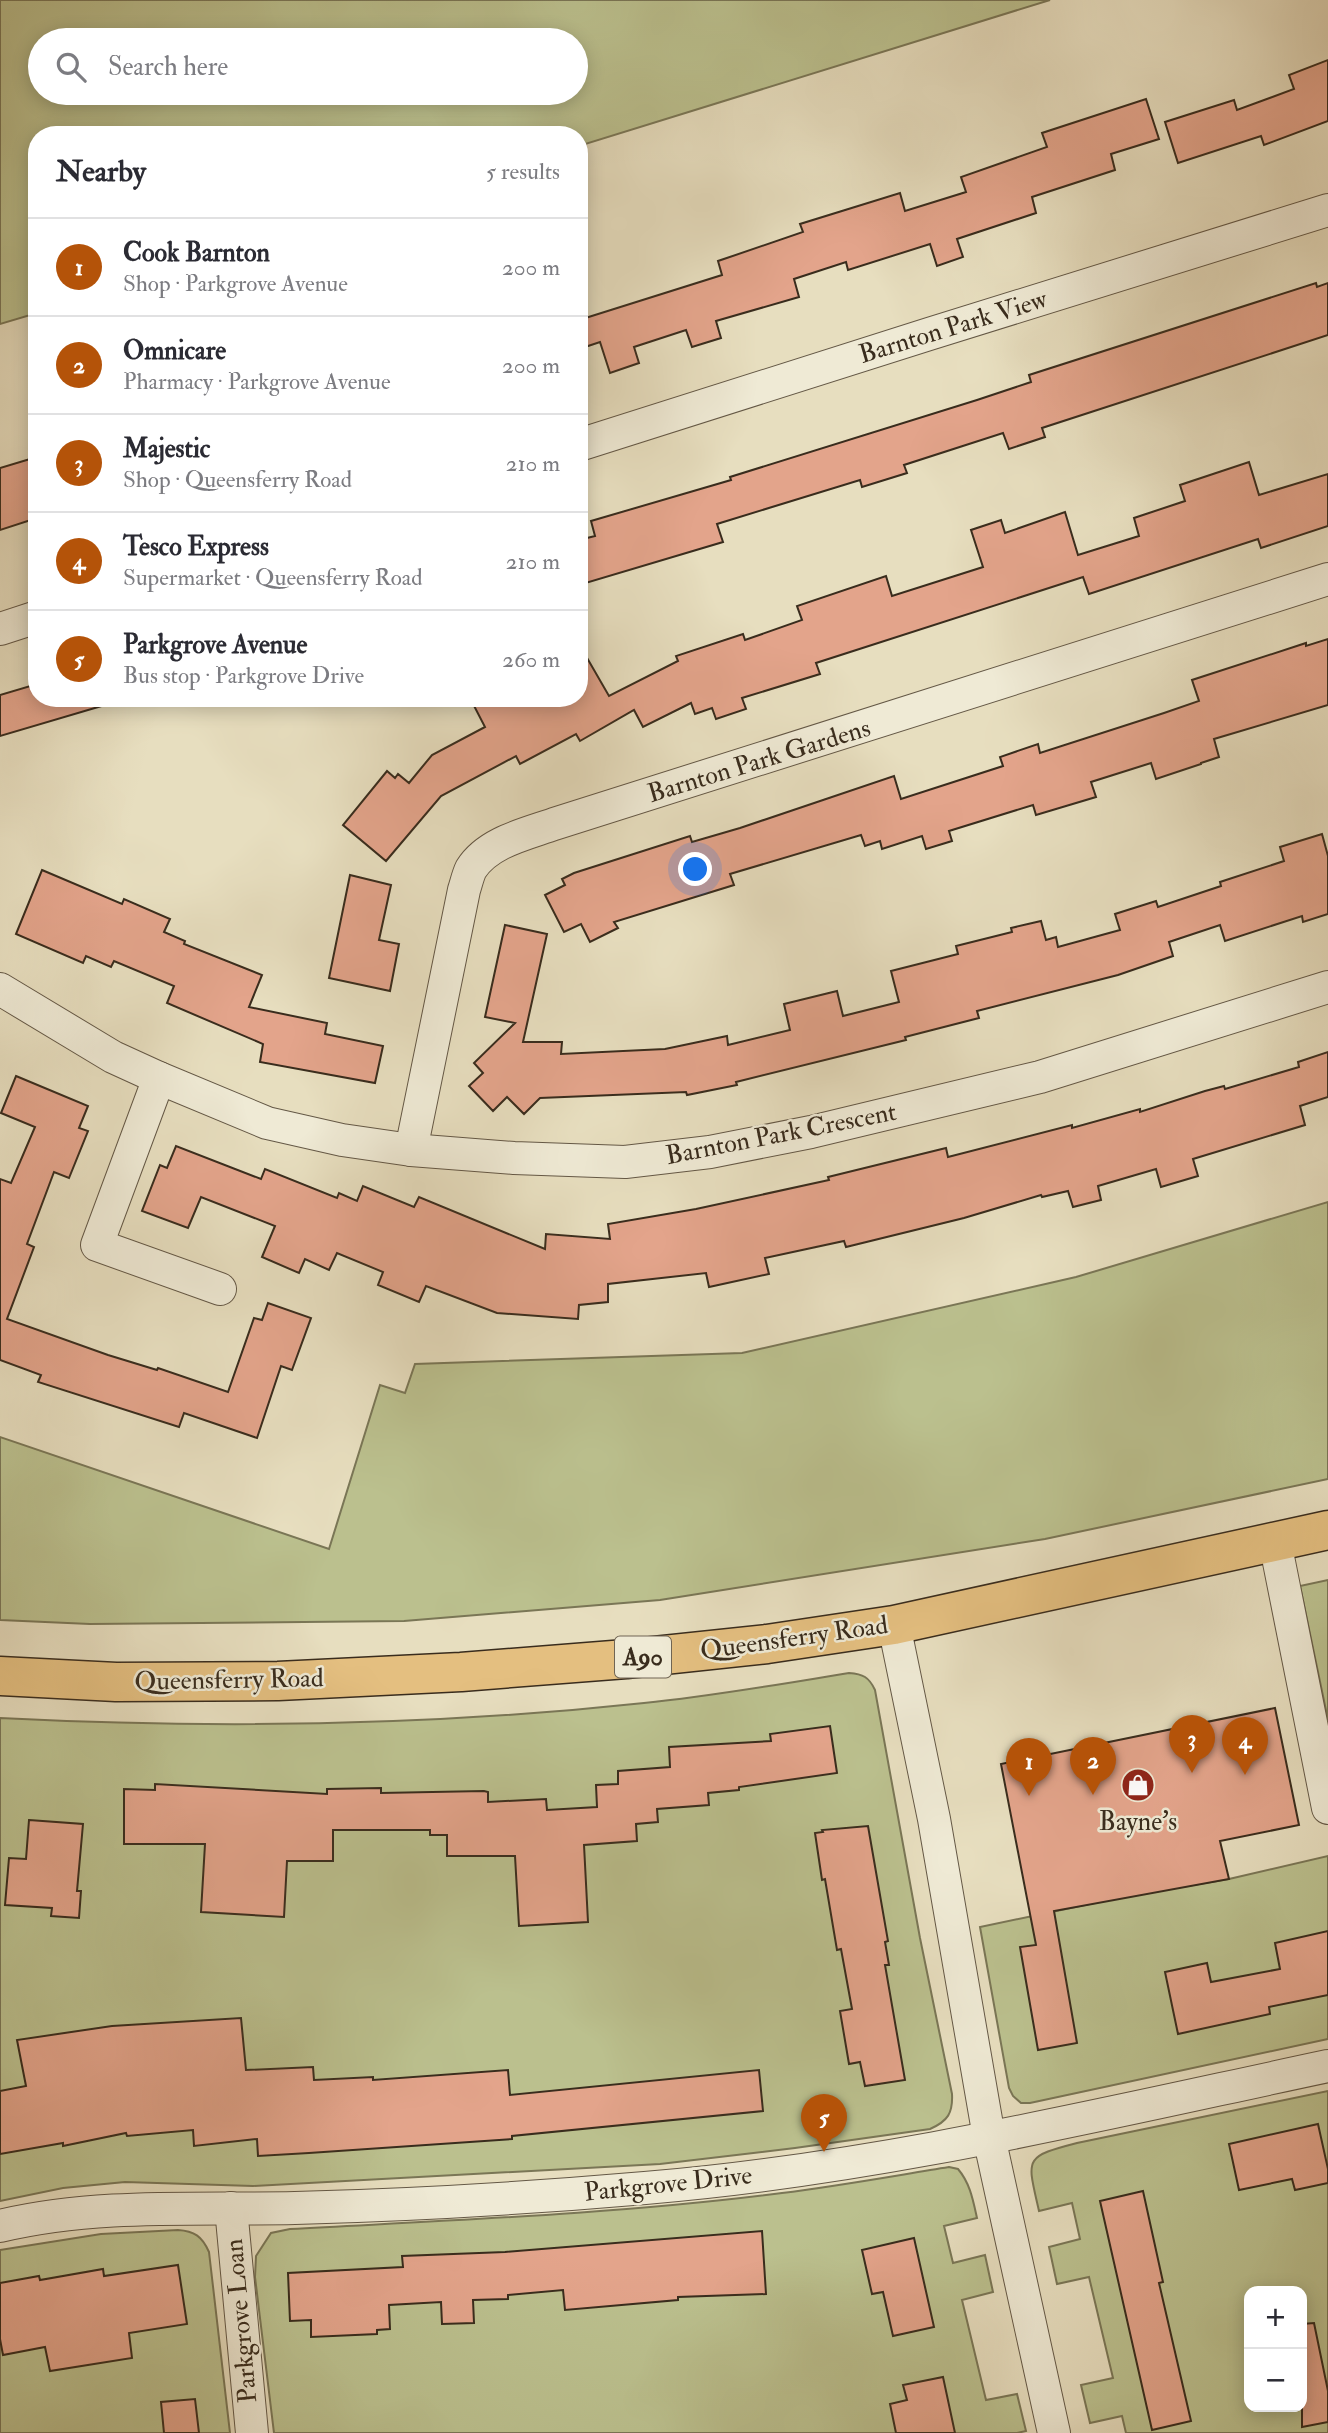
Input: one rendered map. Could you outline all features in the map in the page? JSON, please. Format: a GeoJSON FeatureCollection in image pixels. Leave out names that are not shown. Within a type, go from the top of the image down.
{"type":"FeatureCollection","features":[{"type":"Feature","properties":{"kind":"main road","name":"Queensferry Road"},"geometry":{"type":"LineString","coordinates":[[0,1676],[116,1682],[264,1681],[461,1672],[639,1658],[767,1644],[894,1625],[1328,1530]]}},
{"type":"Feature","properties":{"kind":"street","name":"Barnton Park View"},"geometry":{"type":"LineString","coordinates":[[588,443],[1328,210]]}},
{"type":"Feature","properties":{"kind":"street","name":"Barnton Park Gardens"},"geometry":{"type":"LineString","coordinates":[[411,1150],[464,890],[471,869],[486,853],[554,824],[1328,579]]}},
{"type":"Feature","properties":{"kind":"street"},"geometry":{"type":"LineString","coordinates":[[0,629],[28,620]]}},
{"type":"Feature","properties":{"kind":"street","name":"Barnton Park Crescent"},"geometry":{"type":"LineString","coordinates":[[0,989],[113,1056],[159,1078],[267,1122],[342,1140],[411,1150],[625,1162],[710,1152],[811,1132],[1040,1076],[1328,987]]}},
{"type":"Feature","properties":{"kind":"street"},"geometry":{"type":"LineString","coordinates":[[159,1078],[87,1242],[220,1289]]}},
{"type":"Feature","properties":{"kind":"street"},"geometry":{"type":"LineString","coordinates":[[1275,1542],[1328,1808]]}},
{"type":"Feature","properties":{"kind":"street"},"geometry":{"type":"LineString","coordinates":[[894,1625],[934,1819],[989,2137],[1054,2433]]}},
{"type":"Feature","properties":{"kind":"street","name":"Parkgrove Drive"},"geometry":{"type":"LineString","coordinates":[[0,2226],[122,2210],[297,2208],[648,2188],[865,2161],[1328,2066]]}},
{"type":"Feature","properties":{"kind":"street","name":"Parkgrove Loan"},"geometry":{"type":"LineString","coordinates":[[231,2208],[252,2433]]}},
{"type":"Feature","properties":{"kind":"green space"},"geometry":{"type":"Polygon","coordinates":[[[0,0],[1050,0],[588,143],[588,126],[28,126],[28,316],[0,324],[0,0]]]}},
{"type":"Feature","properties":{"kind":"green space"},"geometry":{"type":"Polygon","coordinates":[[[1328,1202],[1328,1479],[1045,1539],[660,1600],[404,1621],[90,1624],[0,1620],[0,1437],[329,1549],[380,1385],[405,1393],[415,1364],[742,1353],[1076,1277],[1328,1202]]]}},
{"type":"Feature","properties":{"kind":"green space"},"geometry":{"type":"Polygon","coordinates":[[[1328,1580],[1328,1720],[1300,1586],[1328,1580]]]}},
{"type":"Feature","properties":{"kind":"green space"},"geometry":{"type":"Polygon","coordinates":[[[849,1673],[865,1677],[875,1690],[920,1938],[952,2094],[952,2106],[948,2116],[936,2126],[795,2148],[660,2164],[253,2186],[125,2182],[63,2188],[0,2201],[0,1718],[242,1724],[484,1717],[670,1700],[849,1673]]]}},
{"type":"Feature","properties":{"kind":"green space"},"geometry":{"type":"Polygon","coordinates":[[[1328,1856],[1328,2039],[1030,2103],[1021,2103],[1013,2096],[1009,2088],[980,1927],[1128,1896],[1229,1879],[1328,1856]]]}},
{"type":"Feature","properties":{"kind":"green space"},"geometry":{"type":"Polygon","coordinates":[[[1328,2091],[1328,2433],[1126,2433],[1122,2416],[1090,2423],[1081,2385],[1113,2378],[1089,2277],[1057,2284],[1049,2247],[1080,2239],[1072,2203],[1039,2211],[1032,2180],[1033,2162],[1047,2152],[1077,2143],[1328,2091]]]}},
{"type":"Feature","properties":{"kind":"green space"},"geometry":{"type":"Polygon","coordinates":[[[949,2167],[958,2169],[965,2180],[971,2192],[977,2218],[944,2226],[953,2263],[985,2255],[993,2292],[962,2300],[986,2400],[1017,2394],[1026,2431],[274,2433],[255,2277],[256,2256],[271,2233],[290,2229],[536,2216],[721,2200],[949,2167]]]}},
{"type":"Feature","properties":{"kind":"green space"},"geometry":{"type":"Polygon","coordinates":[[[178,2230],[197,2235],[209,2252],[230,2433],[0,2433],[0,2250],[101,2234],[178,2230]]]}},
{"type":"Feature","properties":{"kind":"building"},"geometry":{"type":"Polygon","coordinates":[[[1328,60],[1328,121],[1264,145],[1261,136],[1178,163],[1165,122],[1234,100],[1237,110],[1294,89],[1289,75],[1328,60]]]}},
{"type":"Feature","properties":{"kind":"building"},"geometry":{"type":"Polygon","coordinates":[[[1146,99],[1159,139],[1111,154],[1115,170],[1032,197],[1036,213],[957,239],[963,257],[937,266],[930,244],[848,270],[846,262],[794,279],[799,297],[716,321],[721,338],[692,347],[686,330],[634,347],[639,363],[610,373],[600,342],[588,346],[588,317],[722,275],[718,261],[803,232],[800,224],[900,193],[905,211],[966,192],[961,177],[1047,147],[1042,133],[1146,99]]]}},
{"type":"Feature","properties":{"kind":"building"},"geometry":{"type":"Polygon","coordinates":[[[1316,283],[1317,287],[1328,283],[1328,335],[1042,428],[1045,437],[1009,449],[1003,433],[904,465],[907,473],[862,487],[860,480],[717,524],[723,542],[588,582],[588,538],[595,536],[591,521],[731,480],[730,477],[1031,382],[1029,375],[1316,283]]]}},
{"type":"Feature","properties":{"kind":"building"},"geometry":{"type":"Polygon","coordinates":[[[28,460],[28,521],[0,530],[0,468],[28,460]]]}},
{"type":"Feature","properties":{"kind":"building"},"geometry":{"type":"Polygon","coordinates":[[[1249,462],[1259,495],[1328,474],[1328,526],[1261,548],[1258,539],[1089,594],[1083,577],[816,663],[820,674],[742,698],[746,709],[716,719],[712,708],[695,714],[691,703],[643,727],[634,710],[580,741],[576,734],[520,764],[516,756],[441,796],[386,861],[343,825],[387,771],[395,778],[398,774],[409,783],[432,755],[485,727],[475,707],[588,707],[588,660],[609,696],[678,661],[676,656],[743,634],[745,640],[802,620],[797,606],[886,576],[892,596],[983,567],[971,530],[1001,520],[1005,533],[1065,512],[1078,555],[1139,536],[1134,518],[1185,501],[1180,485],[1249,462]]]}},
{"type":"Feature","properties":{"kind":"building"},"geometry":{"type":"Polygon","coordinates":[[[1328,639],[1328,705],[1214,739],[1219,757],[1156,779],[1151,763],[1091,782],[1096,797],[1036,815],[1033,805],[949,831],[952,841],[926,849],[922,836],[882,849],[880,841],[865,846],[861,835],[730,874],[734,885],[614,922],[618,928],[590,942],[581,924],[564,932],[545,895],[565,885],[562,879],[574,873],[690,836],[692,842],[740,828],[894,776],[901,799],[1003,766],[1000,757],[1038,744],[1040,753],[1199,701],[1192,680],[1306,643],[1306,646],[1328,639]]]}},
{"type":"Feature","properties":{"kind":"building"},"geometry":{"type":"Polygon","coordinates":[[[28,687],[28,707],[98,707],[0,736],[0,695],[28,687]]]}},
{"type":"Feature","properties":{"kind":"building"},"geometry":{"type":"Polygon","coordinates":[[[1322,834],[1328,856],[1328,914],[1303,922],[1302,916],[1225,941],[1220,925],[1169,942],[1173,956],[1118,975],[977,1011],[979,1018],[905,1037],[906,1040],[736,1082],[737,1085],[687,1095],[686,1092],[540,1098],[524,1114],[507,1097],[493,1111],[469,1086],[483,1073],[474,1063],[515,1023],[485,1017],[505,925],[547,934],[523,1042],[562,1042],[561,1054],[665,1049],[727,1036],[728,1045],[790,1030],[784,1004],[837,991],[843,1016],[899,1002],[891,971],[958,954],[956,946],[1012,932],[1011,928],[1041,921],[1046,940],[1056,937],[1058,947],[1120,930],[1115,914],[1156,901],[1158,907],[1221,886],[1220,882],[1284,861],[1280,847],[1322,834]]]}},
{"type":"Feature","properties":{"kind":"building"},"geometry":{"type":"Polygon","coordinates":[[[42,870],[122,904],[124,899],[170,919],[164,932],[185,941],[184,944],[262,975],[249,1007],[327,1023],[325,1034],[383,1046],[375,1083],[260,1062],[263,1044],[167,1003],[174,986],[114,961],[111,967],[86,956],[83,963],[16,934],[42,870]]]}},
{"type":"Feature","properties":{"kind":"building"},"geometry":{"type":"Polygon","coordinates":[[[350,875],[391,885],[379,940],[399,944],[390,991],[329,978],[350,875]]]}},
{"type":"Feature","properties":{"kind":"building"},"geometry":{"type":"Polygon","coordinates":[[[1328,1052],[1328,1097],[1300,1106],[1305,1125],[1193,1159],[1198,1176],[1161,1187],[1156,1169],[1098,1186],[1101,1200],[1073,1207],[1068,1191],[1042,1197],[1041,1195],[964,1218],[846,1247],[844,1241],[765,1258],[769,1274],[709,1287],[706,1273],[608,1284],[608,1302],[579,1305],[578,1319],[497,1313],[426,1286],[419,1302],[378,1285],[383,1272],[337,1253],[329,1270],[305,1259],[299,1273],[262,1257],[275,1226],[201,1197],[188,1228],[142,1211],[160,1165],[167,1168],[176,1146],[261,1179],[265,1169],[337,1198],[339,1193],[357,1201],[363,1186],[414,1207],[419,1197],[545,1249],[546,1234],[610,1239],[608,1224],[696,1209],[829,1180],[828,1177],[946,1148],[948,1157],[1140,1109],[1140,1112],[1205,1091],[1224,1086],[1225,1089],[1299,1067],[1298,1062],[1328,1052]]]}},
{"type":"Feature","properties":{"kind":"building"},"geometry":{"type":"Polygon","coordinates":[[[16,1076],[88,1106],[79,1128],[88,1131],[69,1178],[54,1172],[27,1244],[34,1247],[7,1319],[108,1355],[157,1370],[158,1368],[228,1392],[254,1318],[262,1320],[268,1303],[311,1318],[292,1370],[281,1366],[257,1438],[184,1413],[179,1427],[38,1382],[41,1375],[0,1360],[0,1179],[11,1183],[35,1127],[1,1113],[16,1076]]]}},
{"type":"Feature","properties":{"kind":"building"},"geometry":{"type":"Polygon","coordinates":[[[1275,1708],[1299,1825],[1220,1841],[1229,1879],[1054,1911],[1077,2043],[1038,2050],[1020,1947],[1036,1945],[1001,1764],[1275,1708]]]}},
{"type":"Feature","properties":{"kind":"building"},"geometry":{"type":"Polygon","coordinates":[[[830,1726],[837,1773],[708,1793],[709,1805],[657,1809],[658,1822],[636,1824],[637,1841],[584,1845],[588,1922],[519,1926],[515,1856],[447,1856],[447,1835],[430,1835],[430,1830],[333,1830],[333,1861],[287,1861],[284,1917],[201,1912],[205,1844],[124,1844],[124,1789],[155,1790],[155,1784],[327,1794],[327,1789],[381,1788],[381,1793],[484,1791],[488,1792],[488,1802],[546,1799],[547,1810],[597,1807],[596,1785],[618,1784],[618,1771],[670,1767],[669,1747],[771,1741],[770,1734],[830,1726]]]}},
{"type":"Feature","properties":{"kind":"building"},"geometry":{"type":"Polygon","coordinates":[[[29,1820],[83,1824],[77,1891],[81,1891],[79,1918],[51,1916],[52,1908],[5,1905],[9,1858],[26,1859],[29,1820]]]}},
{"type":"Feature","properties":{"kind":"building"},"geometry":{"type":"Polygon","coordinates":[[[868,1826],[888,1941],[885,1942],[889,1965],[885,1965],[905,2080],[865,2086],[860,2062],[849,2064],[840,2011],[852,2009],[841,1949],[837,1950],[825,1879],[822,1880],[815,1833],[868,1826]]]}},
{"type":"Feature","properties":{"kind":"building"},"geometry":{"type":"Polygon","coordinates":[[[1328,1931],[1328,1995],[1269,2007],[1270,2014],[1178,2034],[1165,1972],[1207,1963],[1211,1982],[1280,1969],[1275,1943],[1328,1931]]]}},
{"type":"Feature","properties":{"kind":"building"},"geometry":{"type":"Polygon","coordinates":[[[241,2018],[246,2070],[313,2067],[314,2080],[373,2077],[373,2080],[508,2070],[510,2095],[759,2070],[763,2111],[512,2136],[512,2139],[258,2156],[257,2139],[194,2146],[193,2130],[127,2136],[126,2133],[63,2146],[63,2143],[0,2154],[0,2091],[26,2086],[17,2040],[112,2026],[241,2018]]]}},
{"type":"Feature","properties":{"kind":"building"},"geometry":{"type":"Polygon","coordinates":[[[1318,2124],[1328,2169],[1328,2183],[1295,2190],[1292,2179],[1239,2190],[1229,2144],[1318,2124]]]}},
{"type":"Feature","properties":{"kind":"building"},"geometry":{"type":"Polygon","coordinates":[[[1143,2191],[1163,2282],[1159,2283],[1191,2421],[1152,2430],[1100,2201],[1143,2191]]]}},
{"type":"Feature","properties":{"kind":"building"},"geometry":{"type":"Polygon","coordinates":[[[762,2231],[766,2294],[678,2297],[678,2300],[565,2310],[563,2290],[508,2295],[508,2299],[473,2300],[474,2323],[442,2324],[441,2302],[389,2305],[390,2329],[377,2330],[377,2334],[311,2337],[311,2320],[290,2321],[288,2273],[403,2267],[402,2256],[505,2252],[762,2231]]]}},
{"type":"Feature","properties":{"kind":"building"},"geometry":{"type":"Polygon","coordinates":[[[914,2238],[934,2327],[893,2336],[883,2292],[872,2294],[862,2250],[914,2238]]]}},
{"type":"Feature","properties":{"kind":"building"},"geometry":{"type":"Polygon","coordinates":[[[178,2265],[187,2324],[129,2333],[132,2358],[50,2371],[45,2347],[3,2355],[0,2339],[0,2283],[39,2276],[40,2280],[103,2269],[104,2276],[178,2265]]]}},
{"type":"Feature","properties":{"kind":"building"},"geometry":{"type":"Polygon","coordinates":[[[1314,2323],[1328,2391],[1328,2422],[1302,2427],[1302,2412],[1307,2412],[1307,2324],[1314,2323]]]}},
{"type":"Feature","properties":{"kind":"building"},"geometry":{"type":"Polygon","coordinates":[[[943,2377],[955,2433],[896,2433],[890,2404],[907,2400],[903,2385],[943,2377]]]}},
{"type":"Feature","properties":{"kind":"building"},"geometry":{"type":"Polygon","coordinates":[[[195,2399],[199,2433],[164,2433],[161,2402],[195,2399]]]}},
{"type":"Feature","properties":{"kind":"place","name":"Majestic"},"geometry":{"type":"Point","coordinates":[1192,1773]}},
{"type":"Feature","properties":{"kind":"place","name":"Tesco Express"},"geometry":{"type":"Point","coordinates":[1245,1775]}},
{"type":"Feature","properties":{"kind":"place","name":"Bayne's"},"geometry":{"type":"Point","coordinates":[1138,1785]}},
{"type":"Feature","properties":{"kind":"place","name":"Omnicare"},"geometry":{"type":"Point","coordinates":[1093,1795]}},
{"type":"Feature","properties":{"kind":"place","name":"Cook Barnton"},"geometry":{"type":"Point","coordinates":[1029,1796]}},
{"type":"Feature","properties":{"kind":"place","name":"Parkgrove Avenue"},"geometry":{"type":"Point","coordinates":[824,2152]}}]}
